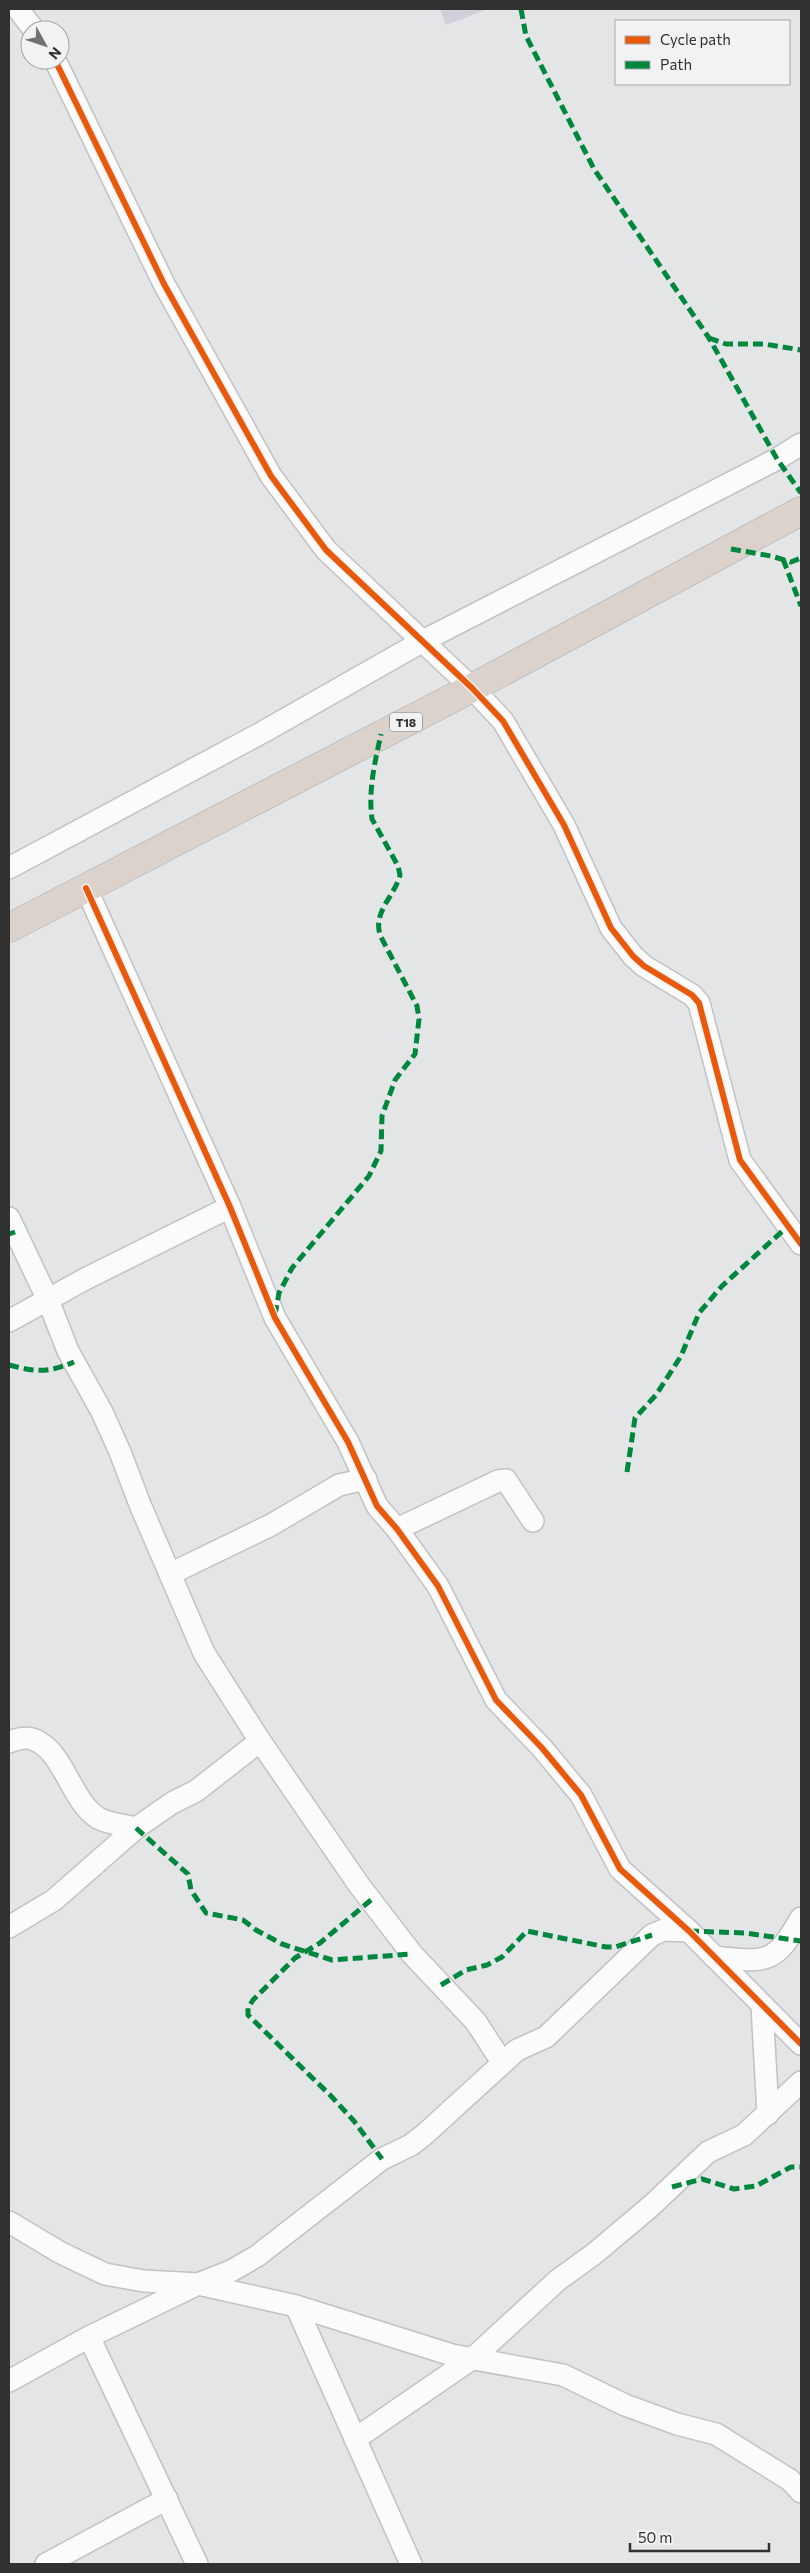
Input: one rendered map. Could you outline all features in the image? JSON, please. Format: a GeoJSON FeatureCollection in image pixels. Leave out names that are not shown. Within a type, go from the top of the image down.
{"type":"FeatureCollection","features":[{"type":"Feature","properties":{"kind":"highway","name":"T18"},"geometry":{"type":"LineString","coordinates":[[9,928],[472,688],[801,511]]}},
{"type":"Feature","properties":{"kind":"street"},"geometry":{"type":"LineString","coordinates":[[18,9],[26,20]]}},
{"type":"Feature","properties":{"kind":"street"},"geometry":{"type":"LineString","coordinates":[[61,70],[70,86],[106,168],[164,284],[271,476],[301,519],[326,550],[472,688],[512,734],[564,825],[611,928],[633,956],[644,966],[692,995],[699,1003],[740,1160],[801,1244]]}},
{"type":"Feature","properties":{"kind":"street"},"geometry":{"type":"LineString","coordinates":[[9,868],[263,732],[423,641],[777,459],[801,444]]}},
{"type":"Feature","properties":{"kind":"street"},"geometry":{"type":"LineString","coordinates":[[86,888],[230,1207],[275,1318],[336,1422],[366,1479],[377,1506],[397,1528],[438,1586],[496,1700],[542,1748],[581,1795],[620,1869],[689,1931],[801,2044]]}},
{"type":"Feature","properties":{"kind":"street"},"geometry":{"type":"LineString","coordinates":[[9,1321],[104,1268],[230,1207]]}},
{"type":"Feature","properties":{"kind":"street"},"geometry":{"type":"LineString","coordinates":[[9,1218],[48,1300],[68,1351],[102,1412],[120,1452],[204,1653],[260,1741],[359,1885],[412,1954],[476,2022],[502,2062]]}},
{"type":"Feature","properties":{"kind":"street"},"geometry":{"type":"LineString","coordinates":[[170,1574],[271,1525],[339,1485],[366,1479]]}},
{"type":"Feature","properties":{"kind":"street"},"geometry":{"type":"LineString","coordinates":[[397,1528],[498,1481],[506,1480],[533,1521]]}},
{"type":"Feature","properties":{"kind":"street"},"geometry":{"type":"LineString","coordinates":[[9,1742],[21,1738],[37,1740],[56,1758],[70,1783],[98,1818],[136,1828]]}},
{"type":"Feature","properties":{"kind":"street"},"geometry":{"type":"LineString","coordinates":[[9,1927],[54,1900],[136,1828],[172,1803],[196,1790],[260,1741]]}},
{"type":"Feature","properties":{"kind":"street"},"geometry":{"type":"LineString","coordinates":[[714,1957],[758,1961],[772,1956],[790,1938],[801,1918]]}},
{"type":"Feature","properties":{"kind":"street"},"geometry":{"type":"LineString","coordinates":[[9,2381],[89,2337],[198,2284],[231,2271],[257,2256],[382,2159],[411,2144],[468,2096],[502,2062],[517,2050],[546,2037],[652,1935],[664,1930],[689,1931]]}},
{"type":"Feature","properties":{"kind":"street"},"geometry":{"type":"LineString","coordinates":[[762,2006],[768,2114]]}},
{"type":"Feature","properties":{"kind":"street"},"geometry":{"type":"LineString","coordinates":[[355,2439],[473,2358],[558,2280],[594,2254],[651,2206],[708,2152],[744,2135],[801,2082]]}},
{"type":"Feature","properties":{"kind":"street"},"geometry":{"type":"LineString","coordinates":[[9,2222],[61,2253],[104,2274],[144,2282],[198,2284],[296,2306],[452,2355],[563,2375],[625,2405],[676,2424],[716,2434],[790,2480],[801,2492]]}},
{"type":"Feature","properties":{"kind":"street"},"geometry":{"type":"LineString","coordinates":[[296,2306],[411,2564]]}},
{"type":"Feature","properties":{"kind":"street"},"geometry":{"type":"LineString","coordinates":[[89,2337],[197,2564]]}},
{"type":"Feature","properties":{"kind":"street"},"geometry":{"type":"LineString","coordinates":[[46,2564],[167,2499]]}},
{"type":"Feature","properties":{"kind":"building"},"geometry":{"type":"Polygon","coordinates":[[[440,9],[484,9],[485,10],[446,25],[440,9]]]}},
{"type":"Feature","properties":{"kind":"marked path"},"geometry":{"type":"LineString","coordinates":[[521,9],[526,36],[594,169],[709,338],[777,459],[801,493]]}},
{"type":"Feature","properties":{"kind":"marked path"},"geometry":{"type":"LineString","coordinates":[[709,338],[726,344],[764,344],[801,350]]}},
{"type":"Feature","properties":{"kind":"marked path"},"geometry":{"type":"LineString","coordinates":[[731,549],[771,556],[791,562],[801,558]]}},
{"type":"Feature","properties":{"kind":"marked path"},"geometry":{"type":"LineString","coordinates":[[783,559],[801,606]]}},
{"type":"Feature","properties":{"kind":"marked path"},"geometry":{"type":"LineString","coordinates":[[275,1315],[279,1293],[292,1268],[369,1176],[381,1151],[382,1116],[395,1080],[415,1054],[419,1019],[417,1006],[381,937],[379,928],[381,912],[400,875],[398,866],[372,819],[371,797],[374,766],[381,734]]}},
{"type":"Feature","properties":{"kind":"marked path"},"geometry":{"type":"LineString","coordinates":[[627,1472],[635,1418],[656,1395],[681,1356],[699,1313],[722,1286],[788,1226]]}},
{"type":"Feature","properties":{"kind":"marked path"},"geometry":{"type":"LineString","coordinates":[[9,1234],[15,1232]]}},
{"type":"Feature","properties":{"kind":"marked path"},"geometry":{"type":"LineString","coordinates":[[9,1365],[27,1369],[49,1370],[74,1362]]}},
{"type":"Feature","properties":{"kind":"marked path"},"geometry":{"type":"LineString","coordinates":[[136,1828],[188,1874],[191,1890],[206,1913],[243,1920],[256,1930],[282,1944],[332,1960],[412,1954]]}},
{"type":"Feature","properties":{"kind":"marked path"},"geometry":{"type":"LineString","coordinates":[[371,1900],[320,1943],[295,1958],[253,2000],[248,2008],[248,2015],[331,2096],[354,2121],[382,2159]]}},
{"type":"Feature","properties":{"kind":"marked path"},"geometry":{"type":"LineString","coordinates":[[441,1985],[466,1970],[487,1965],[502,1957],[527,1931],[606,1947],[615,1947],[652,1935]]}},
{"type":"Feature","properties":{"kind":"marked path"},"geometry":{"type":"LineString","coordinates":[[689,1931],[745,1933],[801,1941]]}},
{"type":"Feature","properties":{"kind":"marked path"},"geometry":{"type":"LineString","coordinates":[[672,2187],[702,2179],[734,2189],[756,2186],[791,2167],[801,2167]]}},
{"type":"Feature","properties":{"kind":"cycle path"},"geometry":{"type":"LineString","coordinates":[[60,70],[164,284],[271,476],[326,550],[472,688],[503,721],[564,825],[611,928],[633,956],[644,966],[692,995],[699,1003],[740,1160],[801,1244]]}},
{"type":"Feature","properties":{"kind":"cycle path"},"geometry":{"type":"LineString","coordinates":[[86,888],[230,1207],[275,1318],[348,1442],[377,1506],[397,1529],[438,1586],[496,1700],[542,1748],[581,1795],[620,1869],[689,1931],[801,2044]]}}]}
